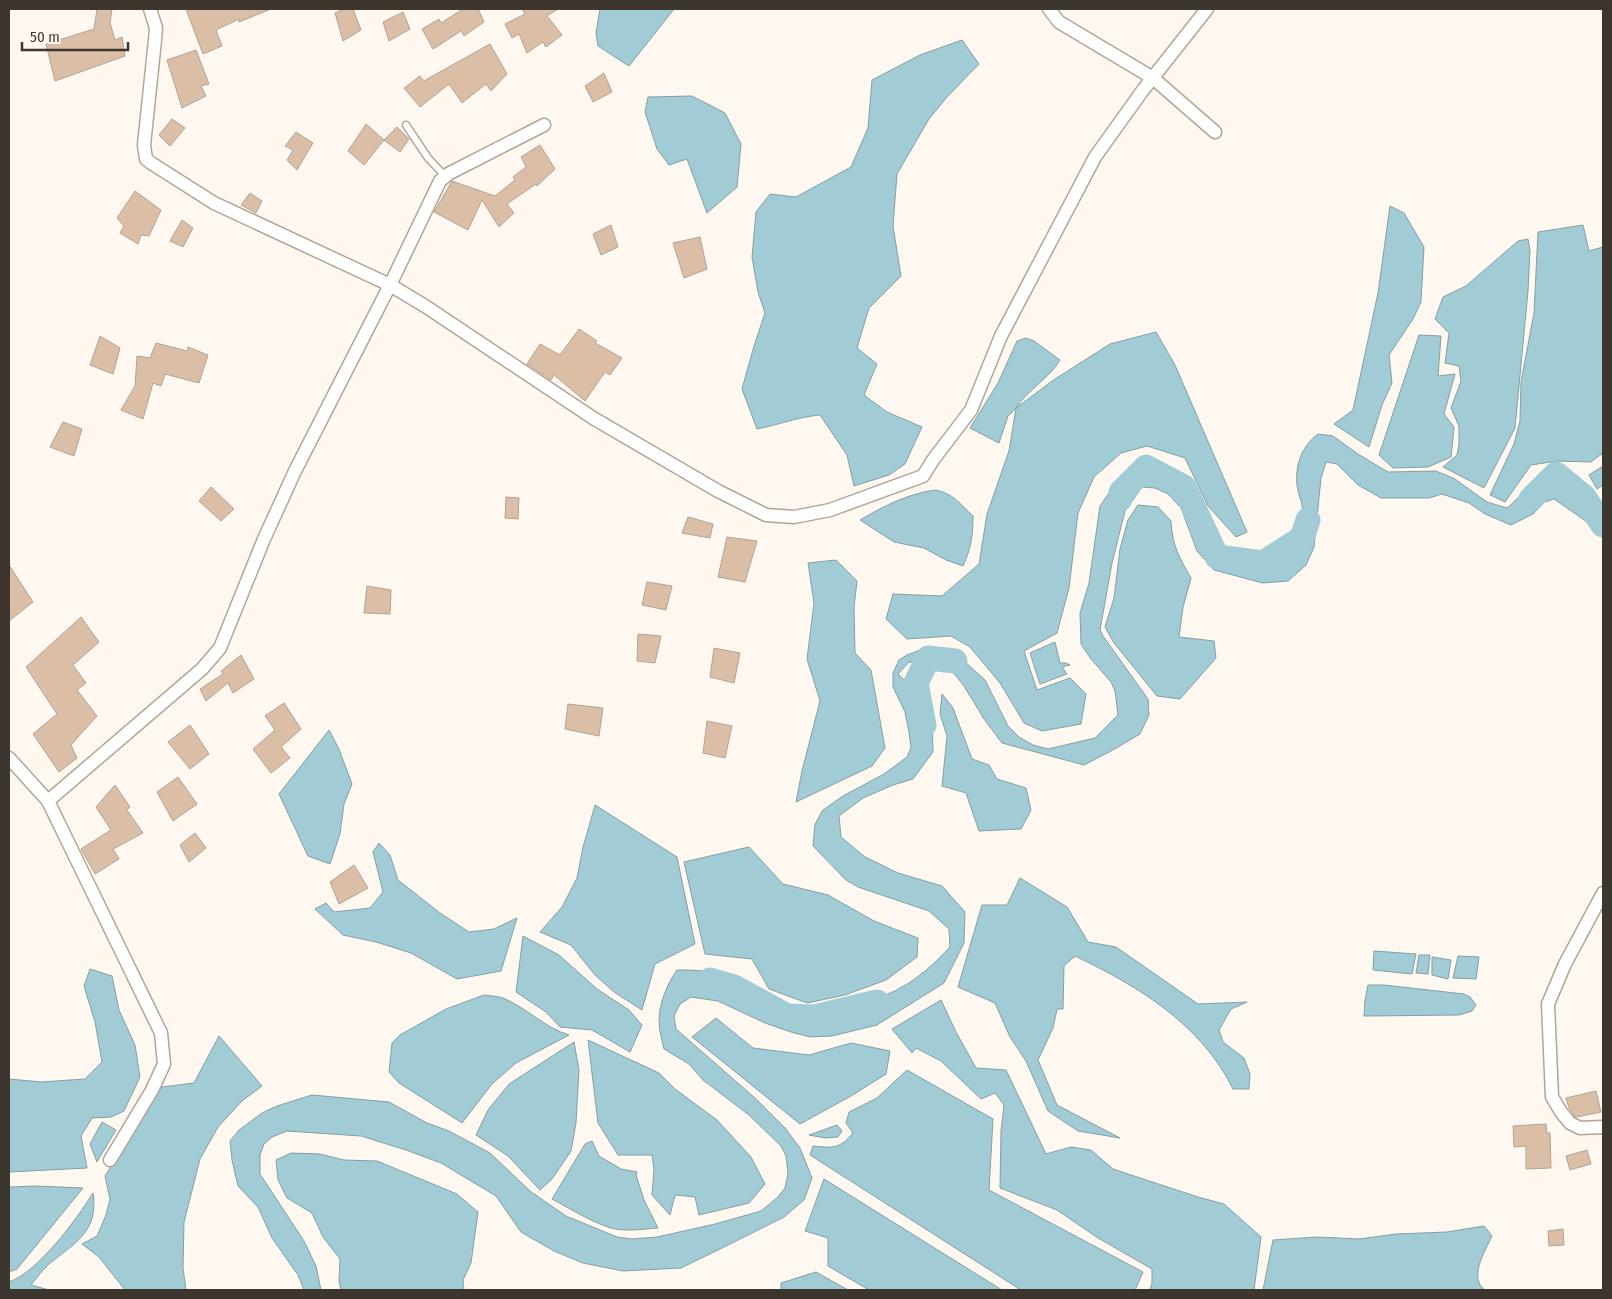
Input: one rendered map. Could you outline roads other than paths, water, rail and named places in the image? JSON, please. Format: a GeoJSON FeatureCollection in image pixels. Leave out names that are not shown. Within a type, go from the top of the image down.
{"type":"FeatureCollection","features":[{"type":"Feature","properties":{"kind":"street"},"geometry":{"type":"LineString","coordinates":[[150,9],[156,28],[156,40],[144,146],[146,159],[214,203],[390,285],[425,306],[593,418],[718,491],[766,515],[794,517],[830,510],[923,476],[933,460],[972,410],[1001,336],[1095,157],[1207,9]]}},
{"type":"Feature","properties":{"kind":"street"},"geometry":{"type":"LineString","coordinates":[[1049,9],[1060,22],[1153,78],[1215,132]]}},
{"type":"Feature","properties":{"kind":"street"},"geometry":{"type":"LineString","coordinates":[[48,800],[202,669],[220,648],[264,538],[295,471],[390,285],[440,181],[445,176],[544,125]]}},
{"type":"Feature","properties":{"kind":"street"},"geometry":{"type":"LineString","coordinates":[[9,758],[48,800],[161,1034],[164,1064],[152,1090],[110,1160]]}},
{"type":"Feature","properties":{"kind":"street"},"geometry":{"type":"LineString","coordinates":[[1603,893],[1565,964],[1548,1004],[1552,1097],[1560,1112],[1570,1123],[1580,1128],[1603,1127]]}},
{"type":"Feature","properties":{"kind":"lane"},"geometry":{"type":"LineString","coordinates":[[406,125],[428,158],[445,176]]}},
{"type":"Feature","properties":{"kind":"water"},"geometry":{"type":"Polygon","coordinates":[[[600,9],[674,9],[629,66],[598,46],[596,33],[600,9]]]}},
{"type":"Feature","properties":{"kind":"water"},"geometry":{"type":"Polygon","coordinates":[[[962,40],[979,64],[929,119],[897,174],[893,226],[901,276],[869,308],[857,348],[877,364],[864,395],[887,412],[922,427],[905,464],[889,475],[854,486],[847,455],[820,415],[804,417],[757,429],[742,389],[765,313],[758,292],[752,257],[756,212],[770,194],[796,197],[851,167],[868,128],[872,80],[920,55],[962,40]]]}},
{"type":"Feature","properties":{"kind":"water"},"geometry":{"type":"Polygon","coordinates":[[[692,96],[725,113],[741,144],[737,187],[707,213],[687,159],[669,165],[657,149],[645,112],[648,97],[692,96]]]}},
{"type":"Feature","properties":{"kind":"water"},"geometry":{"type":"Polygon","coordinates":[[[1390,206],[1404,213],[1424,247],[1421,302],[1413,319],[1389,355],[1392,383],[1382,405],[1369,447],[1334,424],[1353,410],[1378,293],[1390,206]]]}},
{"type":"Feature","properties":{"kind":"water"},"geometry":{"type":"Polygon","coordinates":[[[1583,225],[1589,251],[1603,247],[1603,453],[1591,462],[1557,461],[1531,465],[1505,502],[1490,495],[1514,444],[1520,421],[1521,382],[1534,313],[1538,232],[1583,225]]]}},
{"type":"Feature","properties":{"kind":"water"},"geometry":{"type":"Polygon","coordinates":[[[1528,239],[1530,251],[1528,291],[1515,428],[1484,488],[1443,467],[1457,455],[1459,426],[1451,408],[1461,381],[1459,366],[1445,363],[1449,333],[1435,319],[1443,297],[1466,286],[1518,241],[1528,239]]]}},
{"type":"Feature","properties":{"kind":"water"},"geometry":{"type":"Polygon","coordinates":[[[1156,332],[1175,365],[1247,532],[1236,537],[1208,506],[1185,458],[1147,446],[1121,453],[1094,477],[1078,513],[1069,588],[1057,633],[1024,651],[1037,690],[1070,678],[1086,694],[1081,724],[1042,731],[1024,723],[1000,683],[970,647],[951,636],[907,639],[886,619],[893,594],[942,596],[979,564],[987,514],[1009,451],[1016,408],[1055,379],[1110,344],[1156,332]]]}},
{"type":"Feature","properties":{"kind":"water"},"geometry":{"type":"Polygon","coordinates":[[[1419,335],[1441,336],[1438,376],[1455,374],[1444,414],[1454,427],[1451,457],[1428,467],[1393,468],[1379,455],[1419,335]]]}},
{"type":"Feature","properties":{"kind":"water"},"geometry":{"type":"Polygon","coordinates":[[[1026,338],[1034,341],[1060,360],[1008,416],[999,443],[970,428],[998,383],[1017,341],[1026,338]]]}},
{"type":"Feature","properties":{"kind":"water"},"geometry":{"type":"Polygon","coordinates":[[[1318,434],[1333,436],[1388,472],[1436,471],[1455,479],[1487,502],[1507,508],[1542,478],[1558,476],[1569,478],[1586,487],[1597,503],[1603,533],[1554,499],[1545,502],[1533,514],[1511,525],[1485,514],[1469,503],[1442,494],[1429,498],[1381,498],[1358,485],[1337,464],[1326,462],[1321,478],[1314,547],[1306,565],[1288,581],[1263,583],[1214,570],[1197,551],[1181,508],[1168,494],[1155,488],[1142,487],[1125,511],[1112,563],[1100,630],[1148,699],[1149,715],[1140,734],[1084,765],[1002,743],[952,671],[940,665],[909,662],[898,674],[925,699],[932,713],[933,752],[913,779],[863,798],[839,816],[841,837],[865,857],[898,873],[942,886],[965,912],[964,943],[944,983],[877,1025],[832,1036],[810,1037],[791,1032],[765,1023],[718,1001],[691,997],[680,1004],[674,1016],[676,1029],[755,1098],[785,1128],[800,1148],[812,1178],[804,1200],[784,1217],[681,1268],[623,1271],[583,1263],[554,1251],[521,1232],[496,1196],[441,1163],[361,1136],[287,1131],[272,1137],[264,1144],[260,1155],[260,1174],[304,1241],[316,1266],[321,1290],[304,1290],[298,1275],[272,1238],[258,1207],[238,1186],[230,1141],[239,1130],[262,1113],[277,1106],[312,1095],[389,1102],[427,1123],[449,1131],[490,1153],[530,1191],[566,1216],[617,1237],[632,1239],[657,1237],[715,1224],[761,1211],[778,1197],[785,1188],[788,1173],[786,1156],[781,1146],[749,1115],[703,1080],[689,1064],[664,1049],[659,1024],[660,1008],[670,981],[677,970],[706,971],[727,977],[755,1004],[790,1024],[799,1026],[828,1019],[864,1001],[883,996],[907,984],[926,970],[950,947],[949,929],[929,911],[858,887],[846,880],[813,846],[815,824],[823,810],[843,796],[884,774],[907,757],[911,748],[905,712],[893,687],[893,673],[899,660],[925,648],[953,651],[985,680],[1008,726],[1019,737],[1033,745],[1048,749],[1095,738],[1118,715],[1115,691],[1111,682],[1081,644],[1080,613],[1089,583],[1100,506],[1116,483],[1131,472],[1152,477],[1173,486],[1179,490],[1190,506],[1200,532],[1213,553],[1232,564],[1242,567],[1264,568],[1276,566],[1286,562],[1292,536],[1302,515],[1297,485],[1297,470],[1301,456],[1308,444],[1318,434]]]}},
{"type":"Feature","properties":{"kind":"water"},"geometry":{"type":"Polygon","coordinates":[[[1603,466],[1603,485],[1597,489],[1589,475],[1603,466]]]}},
{"type":"Feature","properties":{"kind":"water"},"geometry":{"type":"Polygon","coordinates":[[[935,490],[952,496],[973,516],[971,542],[963,566],[946,560],[924,548],[894,542],[860,520],[896,501],[915,494],[935,490]]]}},
{"type":"Feature","properties":{"kind":"water"},"geometry":{"type":"Polygon","coordinates":[[[1138,505],[1158,507],[1171,521],[1177,551],[1191,578],[1183,607],[1179,637],[1214,641],[1216,658],[1180,699],[1157,696],[1114,643],[1105,627],[1114,598],[1120,549],[1128,520],[1138,505]]]}},
{"type":"Feature","properties":{"kind":"water"},"geometry":{"type":"Polygon","coordinates":[[[836,560],[857,581],[854,607],[855,653],[871,670],[885,748],[872,766],[796,802],[820,701],[807,659],[814,603],[808,563],[836,560]]]}},
{"type":"Feature","properties":{"kind":"water"},"geometry":{"type":"Polygon","coordinates":[[[1055,642],[1060,663],[1070,665],[1062,667],[1067,674],[1040,684],[1030,653],[1055,642]]]}},
{"type":"Feature","properties":{"kind":"water"},"geometry":{"type":"Polygon","coordinates":[[[942,694],[953,708],[972,759],[989,765],[997,779],[1026,788],[1031,810],[1021,829],[979,831],[966,793],[942,786],[947,736],[940,714],[942,694]]]}},
{"type":"Feature","properties":{"kind":"water"},"geometry":{"type":"Polygon","coordinates":[[[329,730],[339,749],[352,784],[344,804],[340,834],[330,864],[308,856],[279,794],[329,730]]]}},
{"type":"Feature","properties":{"kind":"water"},"geometry":{"type":"Polygon","coordinates":[[[595,805],[677,857],[695,944],[655,964],[642,1010],[614,992],[595,975],[571,945],[540,932],[562,907],[577,878],[583,847],[595,805]]]}},
{"type":"Feature","properties":{"kind":"water"},"geometry":{"type":"Polygon","coordinates":[[[379,843],[390,855],[398,880],[440,913],[469,932],[494,929],[517,918],[501,971],[457,979],[411,953],[376,942],[343,935],[315,909],[326,903],[334,912],[370,908],[383,892],[373,852],[379,843]]]}},
{"type":"Feature","properties":{"kind":"water"},"geometry":{"type":"Polygon","coordinates":[[[749,847],[783,884],[828,895],[874,921],[918,938],[917,957],[886,980],[845,995],[807,1003],[769,989],[752,959],[705,954],[684,862],[749,847]]]}},
{"type":"Feature","properties":{"kind":"water"},"geometry":{"type":"Polygon","coordinates":[[[1020,878],[1067,907],[1088,942],[1116,947],[1198,1004],[1247,1002],[1231,1009],[1219,1030],[1223,1042],[1244,1058],[1250,1074],[1249,1089],[1233,1089],[1220,1066],[1204,1045],[1166,1009],[1122,980],[1075,956],[1064,966],[1063,1009],[1057,1009],[1053,1028],[1038,1060],[1057,1105],[1120,1138],[1078,1131],[1048,1111],[1026,1061],[1010,1037],[995,1003],[958,987],[982,905],[1007,905],[1020,878]]]}},
{"type":"Feature","properties":{"kind":"water"},"geometry":{"type":"Polygon","coordinates":[[[523,936],[559,955],[597,989],[629,1010],[642,1025],[630,1052],[592,1030],[560,1027],[546,1012],[516,992],[523,936]]]}},
{"type":"Feature","properties":{"kind":"water"},"geometry":{"type":"Polygon","coordinates":[[[1374,951],[1416,954],[1412,974],[1373,970],[1374,951]]]}},
{"type":"Feature","properties":{"kind":"water"},"geometry":{"type":"Polygon","coordinates":[[[1419,955],[1430,955],[1428,974],[1416,973],[1419,955]]]}},
{"type":"Feature","properties":{"kind":"water"},"geometry":{"type":"Polygon","coordinates":[[[1458,956],[1479,957],[1476,979],[1453,978],[1458,956]]]}},
{"type":"Feature","properties":{"kind":"water"},"geometry":{"type":"Polygon","coordinates":[[[1432,957],[1451,960],[1448,979],[1432,975],[1432,957]]]}},
{"type":"Feature","properties":{"kind":"water"},"geometry":{"type":"Polygon","coordinates":[[[90,969],[112,976],[119,1010],[135,1045],[140,1077],[124,1111],[111,1117],[92,1118],[81,1136],[87,1168],[9,1172],[9,1079],[41,1082],[85,1079],[102,1062],[95,1022],[84,986],[90,969]]]}},
{"type":"Feature","properties":{"kind":"water"},"geometry":{"type":"Polygon","coordinates":[[[1368,985],[1464,994],[1470,997],[1476,1005],[1472,1011],[1459,1015],[1364,1016],[1368,985]]]}},
{"type":"Feature","properties":{"kind":"water"},"geometry":{"type":"Polygon","coordinates":[[[484,995],[496,996],[512,1002],[552,1028],[569,1035],[516,1063],[492,1084],[462,1123],[399,1083],[389,1072],[392,1043],[400,1035],[446,1009],[484,995]]]}},
{"type":"Feature","properties":{"kind":"water"},"geometry":{"type":"Polygon","coordinates":[[[941,1000],[976,1068],[1006,1070],[1046,1154],[1071,1147],[1091,1150],[1113,1169],[1224,1204],[1261,1237],[1254,1290],[1150,1290],[1152,1269],[1098,1238],[1057,1210],[1000,1188],[1001,1131],[1004,1105],[995,1093],[981,1099],[941,1061],[916,1048],[912,1053],[892,1029],[941,1000]]]}},
{"type":"Feature","properties":{"kind":"water"},"geometry":{"type":"Polygon","coordinates":[[[716,1018],[753,1048],[809,1055],[851,1043],[890,1051],[886,1074],[800,1124],[692,1037],[716,1018]]]}},
{"type":"Feature","properties":{"kind":"water"},"geometry":{"type":"Polygon","coordinates":[[[219,1036],[262,1086],[242,1101],[218,1127],[200,1159],[184,1222],[183,1268],[186,1290],[125,1290],[99,1257],[82,1244],[97,1236],[106,1215],[110,1199],[105,1176],[162,1087],[194,1083],[219,1036]]]}},
{"type":"Feature","properties":{"kind":"water"},"geometry":{"type":"Polygon","coordinates":[[[588,1040],[659,1073],[675,1089],[717,1120],[751,1157],[765,1184],[749,1203],[699,1215],[695,1197],[675,1195],[670,1215],[652,1195],[654,1169],[652,1155],[618,1155],[598,1123],[588,1040]]]}},
{"type":"Feature","properties":{"kind":"water"},"geometry":{"type":"Polygon","coordinates":[[[574,1042],[579,1070],[576,1123],[571,1151],[552,1179],[540,1190],[508,1156],[476,1135],[488,1110],[509,1084],[574,1042]]]}},
{"type":"Feature","properties":{"kind":"water"},"geometry":{"type":"Polygon","coordinates":[[[907,1070],[993,1119],[989,1190],[1143,1272],[1135,1290],[1021,1290],[810,1155],[813,1146],[831,1147],[844,1142],[853,1133],[846,1123],[849,1112],[877,1098],[907,1070]]]}},
{"type":"Feature","properties":{"kind":"water"},"geometry":{"type":"Polygon","coordinates":[[[102,1122],[116,1130],[97,1162],[90,1144],[102,1122]]]}},
{"type":"Feature","properties":{"kind":"water"},"geometry":{"type":"Polygon","coordinates":[[[837,1125],[842,1131],[838,1137],[825,1138],[809,1135],[837,1125]]]}},
{"type":"Feature","properties":{"kind":"water"},"geometry":{"type":"Polygon","coordinates":[[[592,1141],[599,1156],[621,1169],[637,1172],[636,1175],[644,1200],[658,1228],[629,1230],[611,1228],[589,1219],[552,1199],[585,1144],[592,1141]]]}},
{"type":"Feature","properties":{"kind":"water"},"geometry":{"type":"Polygon","coordinates":[[[291,1153],[320,1154],[344,1160],[377,1161],[457,1194],[478,1212],[471,1263],[463,1280],[464,1290],[341,1290],[339,1281],[340,1259],[323,1237],[312,1213],[287,1198],[278,1180],[276,1160],[291,1153]]]}},
{"type":"Feature","properties":{"kind":"water"},"geometry":{"type":"Polygon","coordinates":[[[824,1179],[1002,1290],[869,1290],[828,1266],[828,1238],[805,1231],[824,1179]]]}},
{"type":"Feature","properties":{"kind":"water"},"geometry":{"type":"Polygon","coordinates":[[[9,1187],[83,1188],[17,1269],[9,1272],[9,1187]]]}},
{"type":"Feature","properties":{"kind":"water"},"geometry":{"type":"Polygon","coordinates":[[[93,1193],[94,1206],[89,1227],[76,1242],[46,1266],[31,1285],[49,1290],[9,1290],[9,1282],[21,1276],[56,1244],[93,1193]]]}},
{"type":"Feature","properties":{"kind":"water"},"geometry":{"type":"Polygon","coordinates":[[[1484,1226],[1492,1236],[1482,1257],[1478,1272],[1480,1285],[1485,1290],[1263,1290],[1273,1240],[1317,1237],[1359,1239],[1396,1234],[1447,1232],[1484,1226]]]}},
{"type":"Feature","properties":{"kind":"water"},"geometry":{"type":"Polygon","coordinates":[[[816,1272],[848,1290],[781,1290],[781,1283],[816,1272]]]}},
{"type":"Feature","properties":{"kind":"waterway"},"geometry":{"type":"LineString","coordinates":[[1120,499],[1121,492],[1146,467],[1184,487],[1217,557],[1263,563],[1302,538],[1308,520]]}},
{"type":"Feature","properties":{"kind":"waterway"},"geometry":{"type":"LineString","coordinates":[[1531,499],[1556,474],[1584,497],[1603,525]]}},
{"type":"Feature","properties":{"kind":"waterway"},"geometry":{"type":"LineString","coordinates":[[924,725],[916,683],[928,658],[955,661]]}},
{"type":"Feature","properties":{"kind":"waterway"},"geometry":{"type":"LineString","coordinates":[[710,980],[734,987],[787,1016],[815,1017],[877,1002]]}}]}
